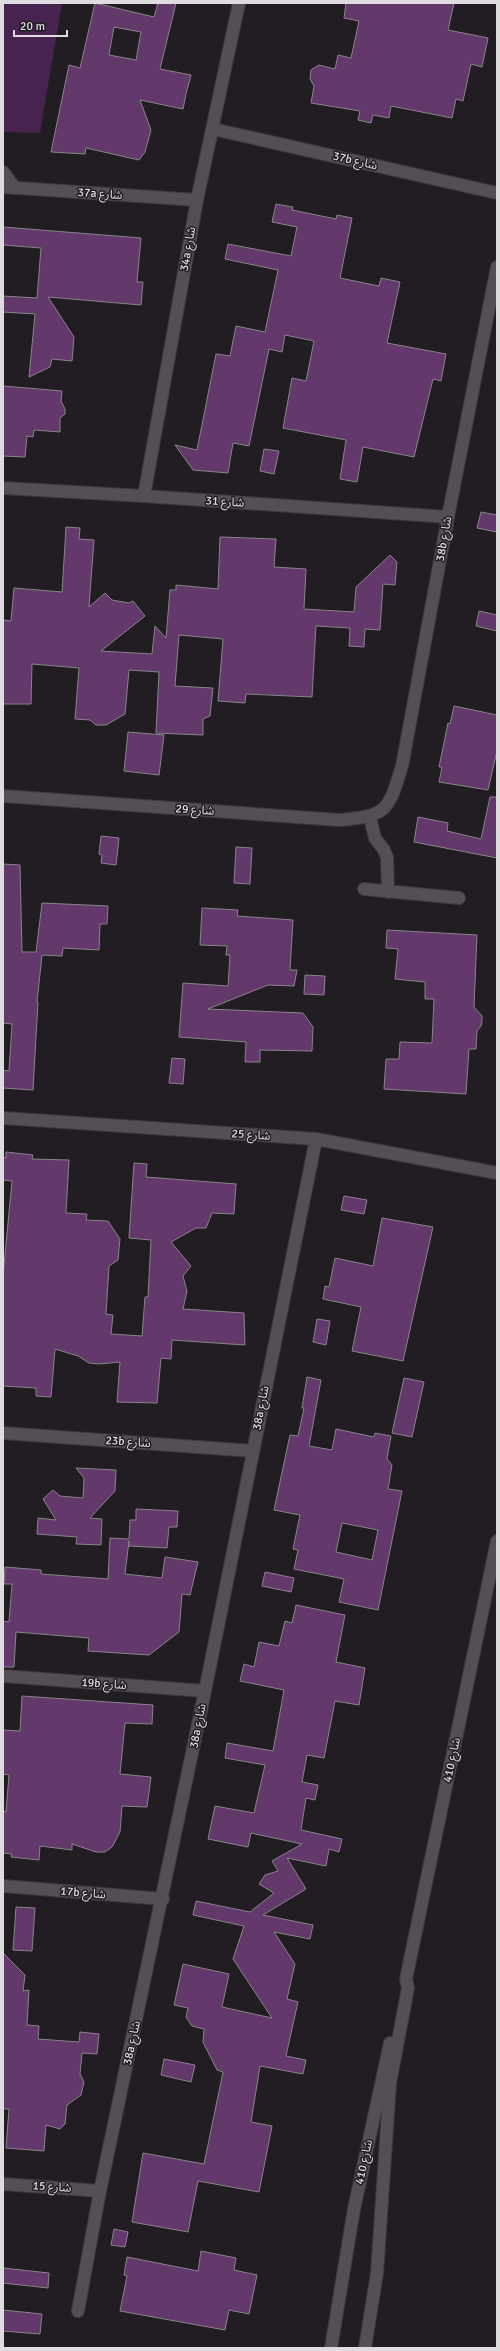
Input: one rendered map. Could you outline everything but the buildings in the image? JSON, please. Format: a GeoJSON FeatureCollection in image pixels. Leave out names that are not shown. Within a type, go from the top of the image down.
{"type":"FeatureCollection","features":[{"type":"Feature","properties":{"kind":"street","name":"34a شارع"},"geometry":{"type":"LineString","coordinates":[[144,496],[197,200],[239,3]]}},
{"type":"Feature","properties":{"kind":"street","name":"37b شارع"},"geometry":{"type":"LineString","coordinates":[[213,129],[497,193]]}},
{"type":"Feature","properties":{"kind":"street"},"geometry":{"type":"LineString","coordinates":[[3,172],[15,188]]}},
{"type":"Feature","properties":{"kind":"street","name":"37a شارع"},"geometry":{"type":"LineString","coordinates":[[3,187],[197,200]]}},
{"type":"Feature","properties":{"kind":"street","name":"38b شارع"},"geometry":{"type":"LineString","coordinates":[[370,818],[384,809],[393,796],[402,766],[448,517],[497,267]]}},
{"type":"Feature","properties":{"kind":"street","name":"شارع 31"},"geometry":{"type":"LineString","coordinates":[[3,488],[448,517]]}},
{"type":"Feature","properties":{"kind":"street","name":"شارع 29"},"geometry":{"type":"LineString","coordinates":[[3,796],[332,819],[370,818]]}},
{"type":"Feature","properties":{"kind":"street"},"geometry":{"type":"LineString","coordinates":[[370,818],[375,838],[384,850],[387,857],[388,892]]}},
{"type":"Feature","properties":{"kind":"street"},"geometry":{"type":"LineString","coordinates":[[364,889],[459,898]]}},
{"type":"Feature","properties":{"kind":"street","name":"شارع 25"},"geometry":{"type":"LineString","coordinates":[[3,1118],[316,1139],[497,1173]]}},
{"type":"Feature","properties":{"kind":"street","name":"38a شارع"},"geometry":{"type":"LineString","coordinates":[[78,2311],[100,2191],[163,1899],[316,1139]]}},
{"type":"Feature","properties":{"kind":"street","name":"23b شارع"},"geometry":{"type":"LineString","coordinates":[[3,1433],[252,1451]]}},
{"type":"Feature","properties":{"kind":"street","name":"شارع 410"},"geometry":{"type":"LineString","coordinates":[[331,2348],[354,2209],[402,1984],[406,1979],[497,1541]]}},
{"type":"Feature","properties":{"kind":"street","name":"19b شارع"},"geometry":{"type":"LineString","coordinates":[[3,1676],[205,1691]]}},
{"type":"Feature","properties":{"kind":"street","name":"17b شارع"},"geometry":{"type":"LineString","coordinates":[[3,1886],[163,1899]]}},
{"type":"Feature","properties":{"kind":"street","name":"شارع 410"},"geometry":{"type":"LineString","coordinates":[[365,2348],[377,2273],[390,2088],[408,1985],[406,1979]]}},
{"type":"Feature","properties":{"kind":"street","name":"شارع 15"},"geometry":{"type":"LineString","coordinates":[[3,2184],[100,2191]]}},
{"type":"Feature","properties":{"kind":"shaded area"},"geometry":{"type":"Polygon","coordinates":[[[3,3],[62,3],[40,133],[3,132],[3,3]]]}}]}
